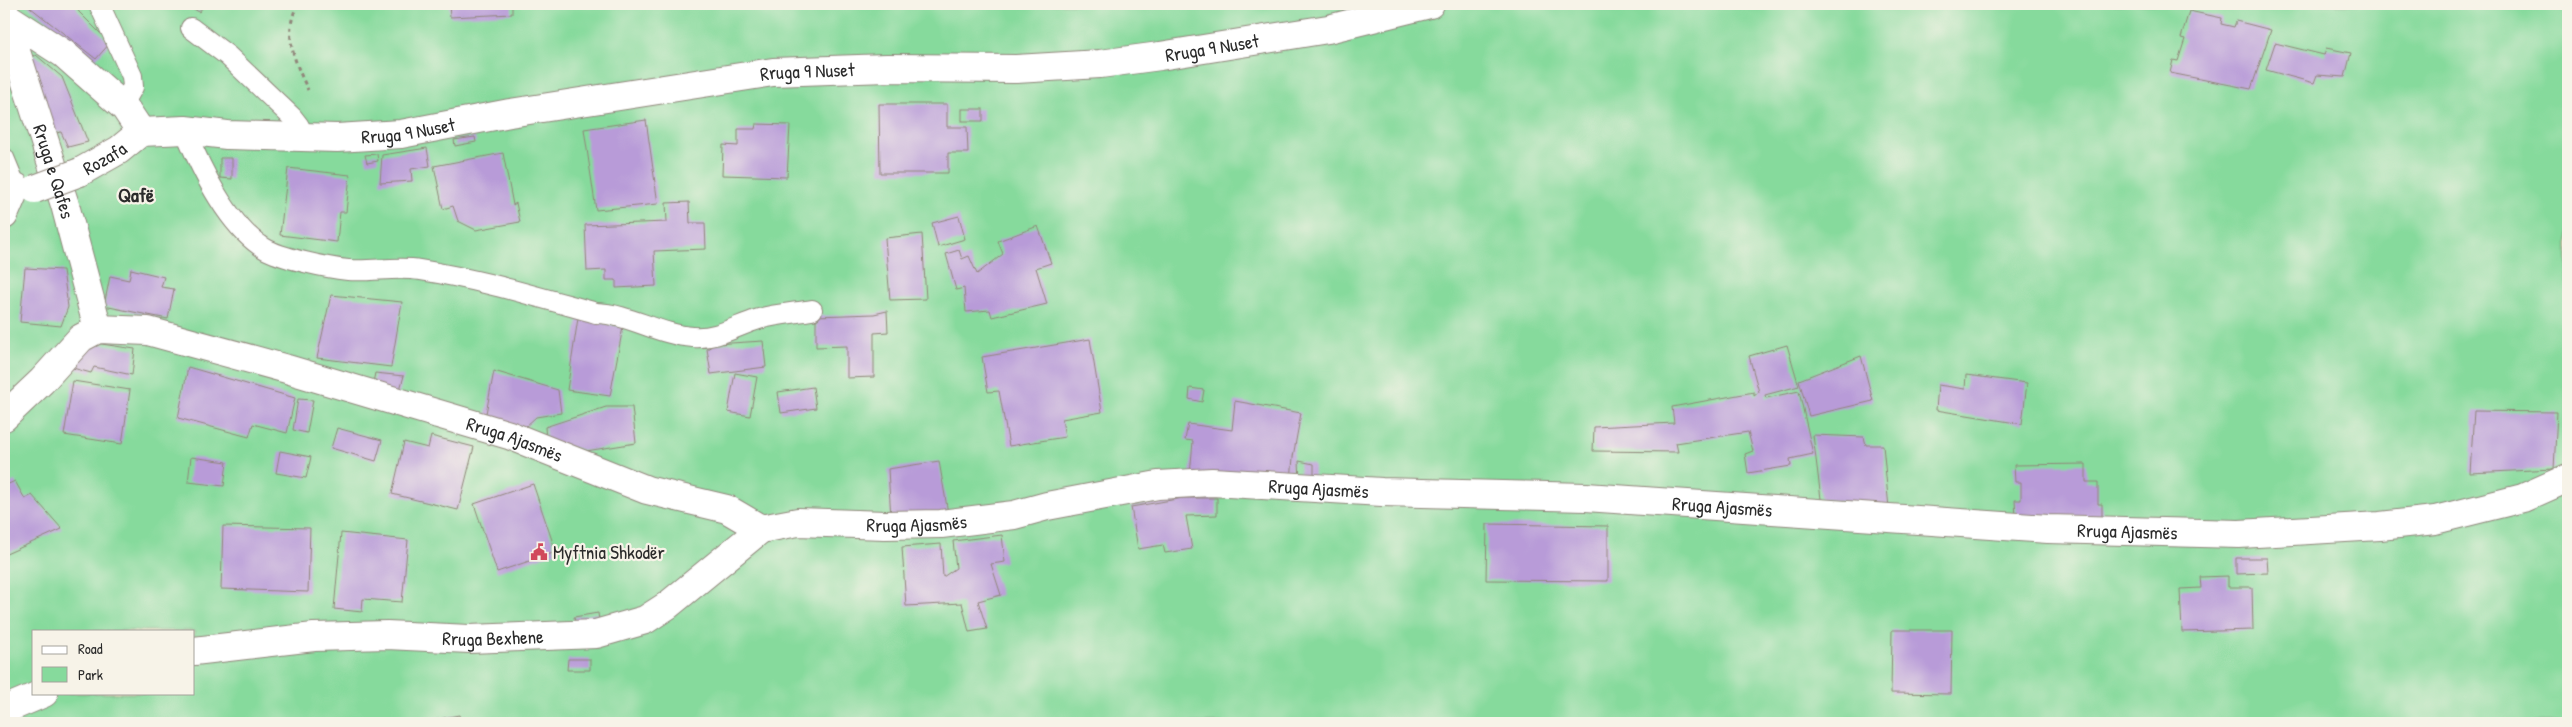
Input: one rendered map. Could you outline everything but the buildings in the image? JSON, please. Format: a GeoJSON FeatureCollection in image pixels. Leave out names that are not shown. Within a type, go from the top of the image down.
{"type":"FeatureCollection","features":[{"type":"Feature","properties":{"kind":"street","name":"Rruga 9 Nuset"},"geometry":{"type":"LineString","coordinates":[[141,132],[185,130],[227,135],[337,138],[401,134],[510,113],[773,72],[887,68],[1016,69],[1100,64],[1328,29],[1430,4]]}},
{"type":"Feature","properties":{"kind":"street","name":"Rruga e Qafes"},"geometry":{"type":"LineString","coordinates":[[4,16],[64,54],[122,106],[141,132]]}},
{"type":"Feature","properties":{"kind":"street","name":"Rruga e Qafes"},"geometry":{"type":"LineString","coordinates":[[4,16],[65,205],[98,329]]}},
{"type":"Feature","properties":{"kind":"street","name":"Rozafa"},"geometry":{"type":"LineString","coordinates":[[26,188],[80,172],[119,150],[141,132]]}},
{"type":"Feature","properties":{"kind":"street"},"geometry":{"type":"LineString","coordinates":[[4,215],[26,188]]}},
{"type":"Feature","properties":{"kind":"street"},"geometry":{"type":"LineString","coordinates":[[4,417],[42,381],[80,338],[98,329]]}},
{"type":"Feature","properties":{"kind":"street","name":"Rruga Ajasmës"},"geometry":{"type":"LineString","coordinates":[[98,329],[148,331],[398,400],[509,435],[647,490],[726,509],[761,529],[798,522],[885,525],[941,524],[1014,515],[1047,506],[1158,485],[1212,482],[1382,492],[1586,497],[2048,529],[2240,534],[2380,526],[2436,520],[2523,498],[2568,478]]}},
{"type":"Feature","properties":{"kind":"street","name":"Rruga Bexhene"},"geometry":{"type":"LineString","coordinates":[[195,651],[314,637],[387,635],[469,639],[596,634],[645,620],[668,605],[761,529]]}},
{"type":"Feature","properties":{"kind":"street"},"geometry":{"type":"LineString","coordinates":[[4,710],[42,694]]}},
{"type":"Feature","properties":{"kind":"lane"},"geometry":{"type":"LineString","coordinates":[[99,4],[132,76],[133,87],[122,106]]}},
{"type":"Feature","properties":{"kind":"lane"},"geometry":{"type":"LineString","coordinates":[[191,28],[228,56],[292,117],[298,126],[298,137]]}},
{"type":"Feature","properties":{"kind":"lane"},"geometry":{"type":"LineString","coordinates":[[185,130],[202,171],[223,205],[247,233],[264,248],[289,256],[348,270],[385,268],[427,271],[596,313],[612,313],[673,334],[692,337],[714,337],[759,319],[812,310]]}},
{"type":"Feature","properties":{"kind":"lane"},"geometry":{"type":"LineString","coordinates":[[4,158],[26,188]]}},
{"type":"Feature","properties":{"kind":"path"},"geometry":{"type":"LineString","coordinates":[[298,4],[292,14],[289,31],[292,50],[309,92]]}},
{"type":"Feature","properties":{"kind":"green space"},"geometry":{"type":"Polygon","coordinates":[[[4,4],[2568,4],[2568,723],[4,723],[4,4]]]}},
{"type":"Feature","properties":{"kind":"place","name":"Myftnia Shkodër"},"geometry":{"type":"Point","coordinates":[539,552]}},
{"type":"Feature","properties":{"kind":"district","name":"Qafë"},"geometry":{"type":"Point","coordinates":[136,194]}}]}
